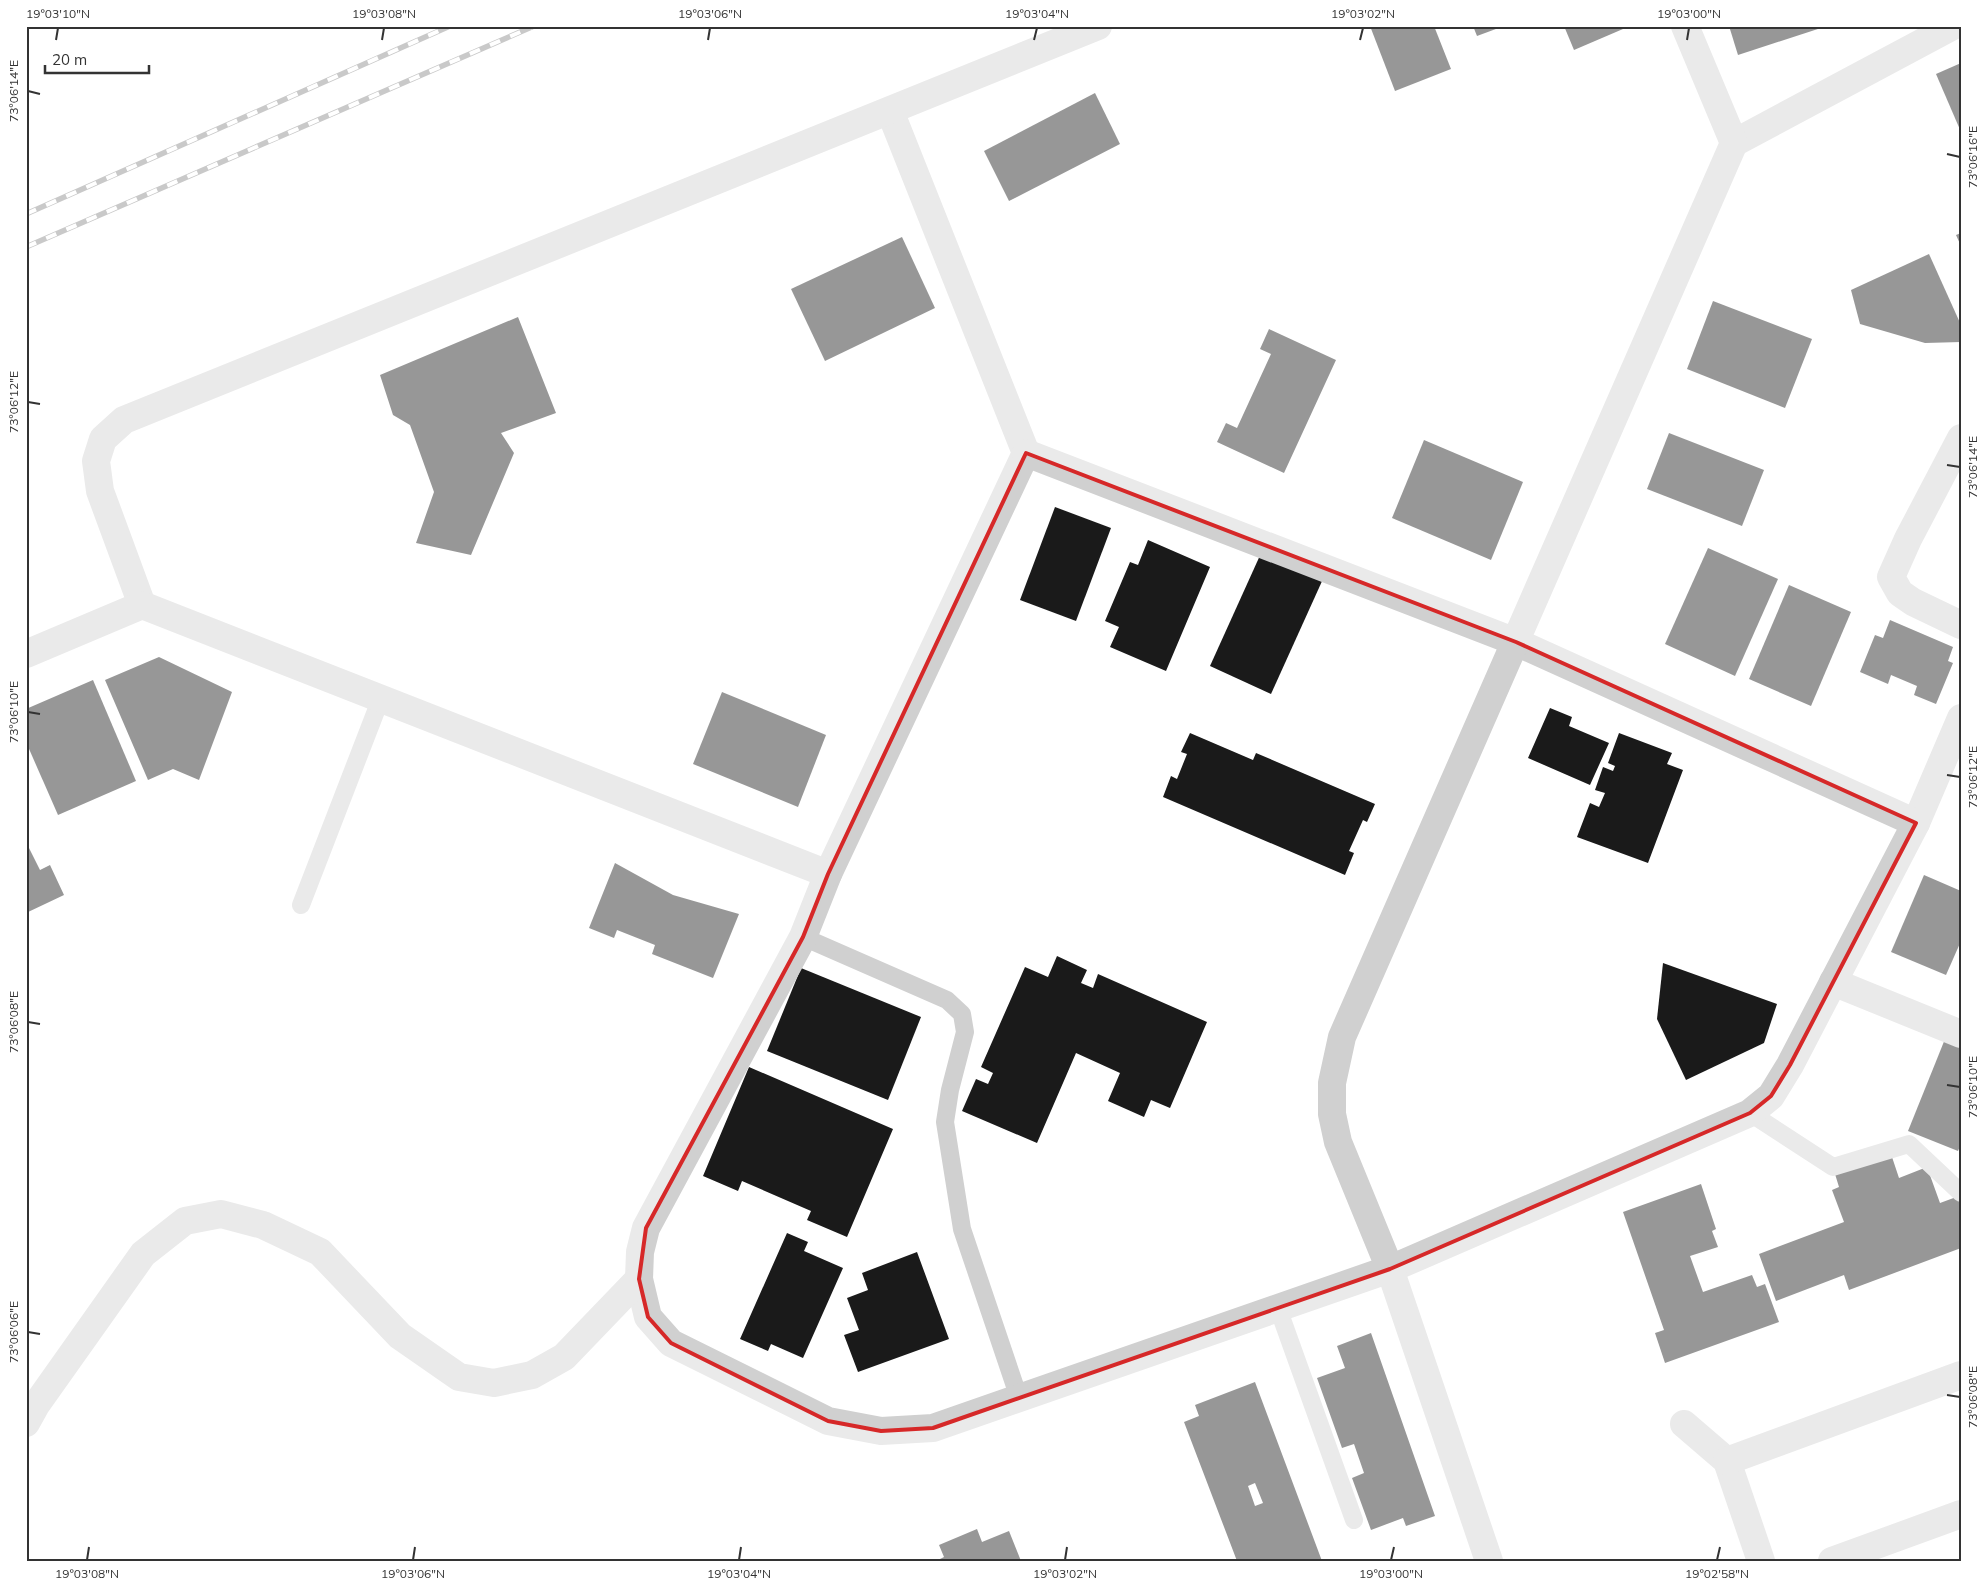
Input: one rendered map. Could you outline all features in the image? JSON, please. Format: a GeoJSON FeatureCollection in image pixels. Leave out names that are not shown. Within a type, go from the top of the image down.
{"type":"FeatureCollection","features":[{"type":"Feature","properties":{"kind":"street"},"geometry":{"type":"LineString","coordinates":[[142,605],[100,491],[96,461],[102,439],[124,420],[1098,26]]}},
{"type":"Feature","properties":{"kind":"street"},"geometry":{"type":"LineString","coordinates":[[1685,26],[1734,143]]}},
{"type":"Feature","properties":{"kind":"street"},"geometry":{"type":"LineString","coordinates":[[1489,1561],[1390,1270],[1338,1142],[1332,1114],[1332,1083],[1342,1037],[1734,143],[1953,26]]}},
{"type":"Feature","properties":{"kind":"street"},"geometry":{"type":"LineString","coordinates":[[890,111],[1026,453],[828,874],[803,937],[646,1228],[640,1252],[639,1279],[648,1317],[671,1343],[828,1421],[881,1431],[933,1428],[1390,1270],[1750,1113],[1772,1096],[1790,1065],[1916,823],[1961,718]]}},
{"type":"Feature","properties":{"kind":"street"},"geometry":{"type":"LineString","coordinates":[[1961,438],[1908,539],[1891,577],[1900,593],[1913,602],[1961,624]]}},
{"type":"Feature","properties":{"kind":"street"},"geometry":{"type":"LineString","coordinates":[[1026,453],[1516,642],[1916,823]]}},
{"type":"Feature","properties":{"kind":"street"},"geometry":{"type":"LineString","coordinates":[[26,654],[142,605],[828,874]]}},
{"type":"Feature","properties":{"kind":"street"},"geometry":{"type":"LineString","coordinates":[[1834,982],[1961,1034]]}},
{"type":"Feature","properties":{"kind":"street"},"geometry":{"type":"LineString","coordinates":[[26,1423],[36,1404],[143,1254],[185,1221],[221,1214],[263,1225],[320,1252],[400,1336],[459,1377],[494,1384],[532,1375],[564,1358],[639,1279]]}},
{"type":"Feature","properties":{"kind":"street"},"geometry":{"type":"LineString","coordinates":[[1727,1461],[1961,1375]]}},
{"type":"Feature","properties":{"kind":"street"},"geometry":{"type":"LineString","coordinates":[[1684,1424],[1727,1461],[1761,1561]]}},
{"type":"Feature","properties":{"kind":"street"},"geometry":{"type":"LineString","coordinates":[[1832,1561],[1961,1514]]}},
{"type":"Feature","properties":{"kind":"lane"},"geometry":{"type":"LineString","coordinates":[[301,905],[381,698]]}},
{"type":"Feature","properties":{"kind":"lane"},"geometry":{"type":"LineString","coordinates":[[803,937],[948,1000],[962,1014],[965,1032],[950,1090],[945,1122],[950,1158],[962,1229],[1019,1398]]}},
{"type":"Feature","properties":{"kind":"lane"},"geometry":{"type":"LineString","coordinates":[[1750,1113],[1833,1168],[1909,1144],[1961,1193]]}},
{"type":"Feature","properties":{"kind":"lane"},"geometry":{"type":"LineString","coordinates":[[1278,1308],[1354,1520]]}},
{"type":"Feature","properties":{"kind":"highlighted area"},"geometry":{"type":"Polygon","coordinates":[[[1026,453],[1516,642],[1916,823],[1790,1065],[1771,1096],[1750,1113],[1390,1269],[933,1428],[881,1431],[828,1421],[671,1343],[648,1317],[639,1279],[646,1228],[803,937],[828,874],[1026,453]]]}},
{"type":"Feature","properties":{"kind":"building"},"geometry":{"type":"Polygon","coordinates":[[[1370,26],[1434,26],[1451,69],[1395,91],[1370,26]]]}},
{"type":"Feature","properties":{"kind":"building"},"geometry":{"type":"Polygon","coordinates":[[[1473,26],[1504,26],[1477,36],[1473,26]]]}},
{"type":"Feature","properties":{"kind":"building"},"geometry":{"type":"Polygon","coordinates":[[[1564,26],[1630,26],[1574,50],[1564,26]]]}},
{"type":"Feature","properties":{"kind":"building"},"geometry":{"type":"Polygon","coordinates":[[[1729,26],[1824,26],[1824,27],[1738,55],[1729,26]]]}},
{"type":"Feature","properties":{"kind":"building"},"geometry":{"type":"Polygon","coordinates":[[[1961,63],[1961,132],[1936,74],[1961,63]]]}},
{"type":"Feature","properties":{"kind":"building"},"geometry":{"type":"Polygon","coordinates":[[[1095,93],[1120,144],[1009,201],[984,151],[1095,93]]]}},
{"type":"Feature","properties":{"kind":"building"},"geometry":{"type":"Polygon","coordinates":[[[1961,233],[1961,246],[1956,235],[1961,233]]]}},
{"type":"Feature","properties":{"kind":"building"},"geometry":{"type":"Polygon","coordinates":[[[902,237],[935,308],[825,361],[791,289],[902,237]]]}},
{"type":"Feature","properties":{"kind":"building"},"geometry":{"type":"Polygon","coordinates":[[[1929,254],[1961,325],[1961,342],[1925,343],[1860,324],[1851,290],[1929,254]]]}},
{"type":"Feature","properties":{"kind":"building"},"geometry":{"type":"Polygon","coordinates":[[[1713,301],[1812,339],[1785,408],[1687,369],[1713,301]]]}},
{"type":"Feature","properties":{"kind":"building"},"geometry":{"type":"Polygon","coordinates":[[[518,317],[556,413],[501,433],[514,453],[471,555],[416,543],[434,492],[410,425],[393,415],[380,375],[518,317]]]}},
{"type":"Feature","properties":{"kind":"building"},"geometry":{"type":"Polygon","coordinates":[[[1269,329],[1336,360],[1284,473],[1217,442],[1226,423],[1237,428],[1271,354],[1260,349],[1269,329]]]}},
{"type":"Feature","properties":{"kind":"building"},"geometry":{"type":"Polygon","coordinates":[[[1669,433],[1764,470],[1742,526],[1647,489],[1669,433]]]}},
{"type":"Feature","properties":{"kind":"building"},"geometry":{"type":"Polygon","coordinates":[[[1424,440],[1523,482],[1491,560],[1392,518],[1424,440]]]}},
{"type":"Feature","properties":{"kind":"building"},"geometry":{"type":"Polygon","coordinates":[[[1055,507],[1111,528],[1076,621],[1020,600],[1055,507]]]}},
{"type":"Feature","properties":{"kind":"building"},"geometry":{"type":"Polygon","coordinates":[[[1148,540],[1210,567],[1166,671],[1110,647],[1119,627],[1105,621],[1130,562],[1138,565],[1148,540]]]}},
{"type":"Feature","properties":{"kind":"building"},"geometry":{"type":"Polygon","coordinates":[[[1708,548],[1778,579],[1735,676],[1665,644],[1708,548]]]}},
{"type":"Feature","properties":{"kind":"building"},"geometry":{"type":"Polygon","coordinates":[[[1262,551],[1323,579],[1271,694],[1210,666],[1262,551]]]}},
{"type":"Feature","properties":{"kind":"building"},"geometry":{"type":"Polygon","coordinates":[[[1789,585],[1851,612],[1811,706],[1749,679],[1789,585]]]}},
{"type":"Feature","properties":{"kind":"building"},"geometry":{"type":"Polygon","coordinates":[[[1890,620],[1953,647],[1948,661],[1953,663],[1936,704],[1914,695],[1917,686],[1891,675],[1888,684],[1860,672],[1875,635],[1883,638],[1890,620]]]}},
{"type":"Feature","properties":{"kind":"building"},"geometry":{"type":"Polygon","coordinates":[[[159,657],[232,692],[199,780],[173,769],[148,780],[105,680],[159,657]]]}},
{"type":"Feature","properties":{"kind":"building"},"geometry":{"type":"Polygon","coordinates":[[[93,680],[136,781],[58,815],[26,742],[26,709],[93,680]]]}},
{"type":"Feature","properties":{"kind":"building"},"geometry":{"type":"Polygon","coordinates":[[[722,692],[826,735],[798,807],[693,764],[722,692]]]}},
{"type":"Feature","properties":{"kind":"building"},"geometry":{"type":"Polygon","coordinates":[[[1550,708],[1572,717],[1569,726],[1609,743],[1590,785],[1528,758],[1550,708]]]}},
{"type":"Feature","properties":{"kind":"building"},"geometry":{"type":"Polygon","coordinates":[[[1190,733],[1253,760],[1256,753],[1375,804],[1367,822],[1363,820],[1349,851],[1354,853],[1345,875],[1163,797],[1171,776],[1177,779],[1187,754],[1181,752],[1190,733]]]}},
{"type":"Feature","properties":{"kind":"building"},"geometry":{"type":"Polygon","coordinates":[[[1619,733],[1672,753],[1667,764],[1683,770],[1648,863],[1577,837],[1590,803],[1599,807],[1605,793],[1595,790],[1603,767],[1613,771],[1615,766],[1608,763],[1619,733]]]}},
{"type":"Feature","properties":{"kind":"building"},"geometry":{"type":"Polygon","coordinates":[[[26,842],[40,870],[50,865],[64,895],[26,913],[26,842]]]}},
{"type":"Feature","properties":{"kind":"building"},"geometry":{"type":"Polygon","coordinates":[[[615,863],[673,895],[739,914],[713,978],[652,954],[655,945],[617,930],[614,938],[589,928],[615,863]]]}},
{"type":"Feature","properties":{"kind":"building"},"geometry":{"type":"Polygon","coordinates":[[[1924,875],[1961,891],[1961,941],[1946,975],[1891,952],[1924,875]]]}},
{"type":"Feature","properties":{"kind":"building"},"geometry":{"type":"Polygon","coordinates":[[[1057,956],[1087,970],[1081,983],[1093,988],[1098,974],[1207,1022],[1170,1108],[1151,1100],[1144,1117],[1108,1101],[1120,1073],[1076,1053],[1037,1143],[962,1111],[976,1079],[988,1084],[993,1073],[981,1067],[1025,967],[1048,977],[1057,956]]]}},
{"type":"Feature","properties":{"kind":"building"},"geometry":{"type":"Polygon","coordinates":[[[1663,963],[1777,1004],[1764,1043],[1686,1080],[1657,1019],[1663,963]]]}},
{"type":"Feature","properties":{"kind":"building"},"geometry":{"type":"Polygon","coordinates":[[[801,968],[921,1017],[888,1100],[767,1051],[801,968]]]}},
{"type":"Feature","properties":{"kind":"building"},"geometry":{"type":"Polygon","coordinates":[[[1945,1039],[1961,1045],[1961,1144],[1958,1151],[1908,1131],[1945,1039]]]}},
{"type":"Feature","properties":{"kind":"building"},"geometry":{"type":"Polygon","coordinates":[[[749,1067],[893,1129],[847,1237],[807,1220],[811,1211],[742,1181],[738,1191],[703,1176],[749,1067]]]}},
{"type":"Feature","properties":{"kind":"building"},"geometry":{"type":"Polygon","coordinates":[[[1891,1154],[1899,1178],[1927,1167],[1940,1203],[1959,1196],[1961,1202],[1961,1248],[1849,1290],[1844,1275],[1776,1301],[1759,1254],[1844,1222],[1832,1190],[1839,1187],[1835,1174],[1891,1154]]]}},
{"type":"Feature","properties":{"kind":"building"},"geometry":{"type":"Polygon","coordinates":[[[1701,1184],[1716,1229],[1712,1231],[1718,1247],[1690,1256],[1703,1292],[1752,1275],[1757,1287],[1765,1284],[1779,1322],[1665,1363],[1655,1333],[1664,1330],[1623,1212],[1701,1184]]]}},
{"type":"Feature","properties":{"kind":"building"},"geometry":{"type":"Polygon","coordinates":[[[787,1233],[808,1242],[804,1251],[843,1268],[803,1358],[771,1344],[768,1351],[740,1339],[787,1233]]]}},
{"type":"Feature","properties":{"kind":"building"},"geometry":{"type":"Polygon","coordinates":[[[917,1252],[949,1339],[858,1372],[844,1335],[859,1330],[847,1298],[868,1290],[862,1273],[917,1252]]]}},
{"type":"Feature","properties":{"kind":"building"},"geometry":{"type":"Polygon","coordinates":[[[1371,1333],[1435,1516],[1406,1526],[1403,1518],[1371,1530],[1352,1478],[1364,1473],[1354,1444],[1342,1448],[1317,1378],[1345,1368],[1337,1346],[1371,1333]]]}},
{"type":"Feature","properties":{"kind":"building"},"geometry":{"type":"Polygon","coordinates":[[[1255,1382],[1322,1561],[1237,1561],[1184,1422],[1199,1416],[1195,1405],[1255,1382]],[[1255,1483],[1248,1486],[1255,1506],[1263,1503],[1255,1483]]]}},
{"type":"Feature","properties":{"kind":"building"},"geometry":{"type":"Polygon","coordinates":[[[977,1529],[982,1542],[1009,1531],[1021,1561],[936,1561],[944,1557],[939,1545],[977,1529]]]}},
{"type":"Feature","properties":{"kind":"railway"},"geometry":{"type":"LineString","coordinates":[[26,214],[450,26]]}},
{"type":"Feature","properties":{"kind":"railway"},"geometry":{"type":"LineString","coordinates":[[26,247],[534,26]]}}]}
